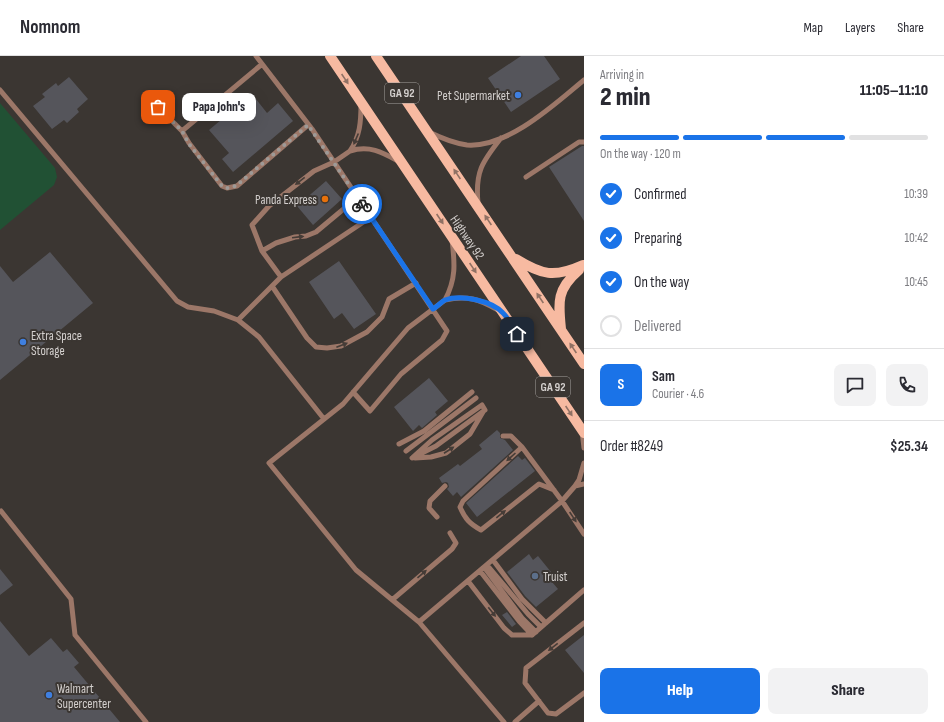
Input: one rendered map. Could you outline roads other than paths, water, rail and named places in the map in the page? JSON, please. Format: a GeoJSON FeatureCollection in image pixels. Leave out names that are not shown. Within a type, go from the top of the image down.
{"type":"FeatureCollection","features":[{"type":"Feature","properties":{"kind":"main road","name":"Highway 92"},"geometry":{"type":"LineString","coordinates":[[330,56],[583,431]]}},
{"type":"Feature","properties":{"kind":"main road","name":"Highway 92"},"geometry":{"type":"LineString","coordinates":[[376,56],[479,206],[584,364]]}},
{"type":"Feature","properties":{"kind":"main road"},"geometry":{"type":"LineString","coordinates":[[513,257],[532,268],[553,273],[570,271],[583,265],[567,281],[560,294],[559,313],[562,331]]}},
{"type":"Feature","properties":{"kind":"lane"},"geometry":{"type":"LineString","coordinates":[[256,56],[334,162],[447,331],[442,340],[401,374],[370,411],[353,392]]}},
{"type":"Feature","properties":{"kind":"lane"},"geometry":{"type":"LineString","coordinates":[[182,131],[262,65]]}},
{"type":"Feature","properties":{"kind":"lane"},"geometry":{"type":"LineString","coordinates":[[427,131],[452,142],[468,145],[484,144],[501,138],[536,120],[584,80]]}},
{"type":"Feature","properties":{"kind":"lane"},"geometry":{"type":"LineString","coordinates":[[0,90],[177,301],[188,307],[214,311],[238,320],[259,337],[324,419]]}},
{"type":"Feature","properties":{"kind":"lane"},"geometry":{"type":"LineString","coordinates":[[350,151],[357,140],[360,129],[361,101]]}},
{"type":"Feature","properties":{"kind":"lane"},"geometry":{"type":"LineString","coordinates":[[158,107],[182,131],[189,144],[222,186],[227,188],[236,186],[308,125]]}},
{"type":"Feature","properties":{"kind":"lane"},"geometry":{"type":"LineString","coordinates":[[479,206],[478,180],[480,170],[489,153],[501,138]]}},
{"type":"Feature","properties":{"kind":"lane"},"geometry":{"type":"LineString","coordinates":[[526,177],[579,142],[584,142]]}},
{"type":"Feature","properties":{"kind":"lane"},"geometry":{"type":"LineString","coordinates":[[281,277],[262,251],[252,225],[269,206],[314,171],[334,162],[350,151],[358,148],[370,149],[388,155],[403,164]]}},
{"type":"Feature","properties":{"kind":"lane"},"geometry":{"type":"LineString","coordinates":[[262,251],[276,243],[295,236],[306,236],[316,232],[358,197]]}},
{"type":"Feature","properties":{"kind":"lane"},"geometry":{"type":"LineString","coordinates":[[238,320],[281,277],[371,217]]}},
{"type":"Feature","properties":{"kind":"lane"},"geometry":{"type":"LineString","coordinates":[[445,300],[452,286],[453,279],[454,260],[451,236]]}},
{"type":"Feature","properties":{"kind":"lane"},"geometry":{"type":"LineString","coordinates":[[272,286],[307,338],[316,347],[327,348],[341,346],[367,332],[377,324],[382,317],[389,299],[416,283]]}},
{"type":"Feature","properties":{"kind":"lane"},"geometry":{"type":"LineString","coordinates":[[503,312],[477,300],[461,297],[445,300],[408,328],[343,404],[269,463],[356,570],[420,622],[504,722]]}},
{"type":"Feature","properties":{"kind":"lane"},"geometry":{"type":"LineString","coordinates":[[399,444],[424,431],[472,392]]}},
{"type":"Feature","properties":{"kind":"lane"},"geometry":{"type":"LineString","coordinates":[[406,451],[476,398]]}},
{"type":"Feature","properties":{"kind":"lane"},"geometry":{"type":"LineString","coordinates":[[412,458],[432,440],[482,405],[484,410]]}},
{"type":"Feature","properties":{"kind":"lane"},"geometry":{"type":"LineString","coordinates":[[412,458],[436,446],[484,410]]}},
{"type":"Feature","properties":{"kind":"lane"},"geometry":{"type":"LineString","coordinates":[[412,458],[431,458],[446,453],[470,434],[484,410]]}},
{"type":"Feature","properties":{"kind":"lane"},"geometry":{"type":"LineString","coordinates":[[583,431],[584,448]]}},
{"type":"Feature","properties":{"kind":"lane"},"geometry":{"type":"LineString","coordinates":[[503,436],[511,436],[522,447],[562,501],[584,534]]}},
{"type":"Feature","properties":{"kind":"lane"},"geometry":{"type":"LineString","coordinates":[[522,447],[463,501],[460,507],[464,516],[471,525],[481,530],[539,484],[554,490]]}},
{"type":"Feature","properties":{"kind":"lane"},"geometry":{"type":"LineString","coordinates":[[420,622],[562,501],[579,480],[584,463]]}},
{"type":"Feature","properties":{"kind":"lane"},"geometry":{"type":"LineString","coordinates":[[575,486],[584,484]]}},
{"type":"Feature","properties":{"kind":"lane"},"geometry":{"type":"LineString","coordinates":[[437,517],[429,508],[430,500],[444,486]]}},
{"type":"Feature","properties":{"kind":"lane"},"geometry":{"type":"LineString","coordinates":[[1,511],[71,599],[75,635],[146,722]]}},
{"type":"Feature","properties":{"kind":"lane"},"geometry":{"type":"LineString","coordinates":[[392,600],[452,548],[456,543],[450,533]]}},
{"type":"Feature","properties":{"kind":"lane"},"geometry":{"type":"LineString","coordinates":[[493,560],[522,599],[546,623]]}},
{"type":"Feature","properties":{"kind":"lane"},"geometry":{"type":"LineString","coordinates":[[484,567],[541,627]]}},
{"type":"Feature","properties":{"kind":"lane"},"geometry":{"type":"LineString","coordinates":[[484,567],[519,622],[534,633]]}},
{"type":"Feature","properties":{"kind":"lane"},"geometry":{"type":"LineString","coordinates":[[468,581],[504,628],[512,635],[534,633],[584,590]]}},
{"type":"Feature","properties":{"kind":"lane"},"geometry":{"type":"LineString","coordinates":[[584,623],[526,668],[525,683],[548,713],[556,714],[584,693]]}},
{"type":"Feature","properties":{"kind":"lane"},"geometry":{"type":"LineString","coordinates":[[514,722],[539,701]]}},
{"type":"Feature","properties":{"kind":"place","name":"Pet Supermarket"},"geometry":{"type":"Point","coordinates":[518,95]}},
{"type":"Feature","properties":{"kind":"place","name":"Papa John's"},"geometry":{"type":"Point","coordinates":[158,107]}},
{"type":"Feature","properties":{"kind":"place","name":"Panda Express"},"geometry":{"type":"Point","coordinates":[325,199]}},
{"type":"Feature","properties":{"kind":"place","name":"Extra Space Storage"},"geometry":{"type":"Point","coordinates":[23,342]}},
{"type":"Feature","properties":{"kind":"place","name":"Truist"},"geometry":{"type":"Point","coordinates":[535,576]}},
{"type":"Feature","properties":{"kind":"place","name":"Walmart Supercenter"},"geometry":{"type":"Point","coordinates":[49,695]}}]}
